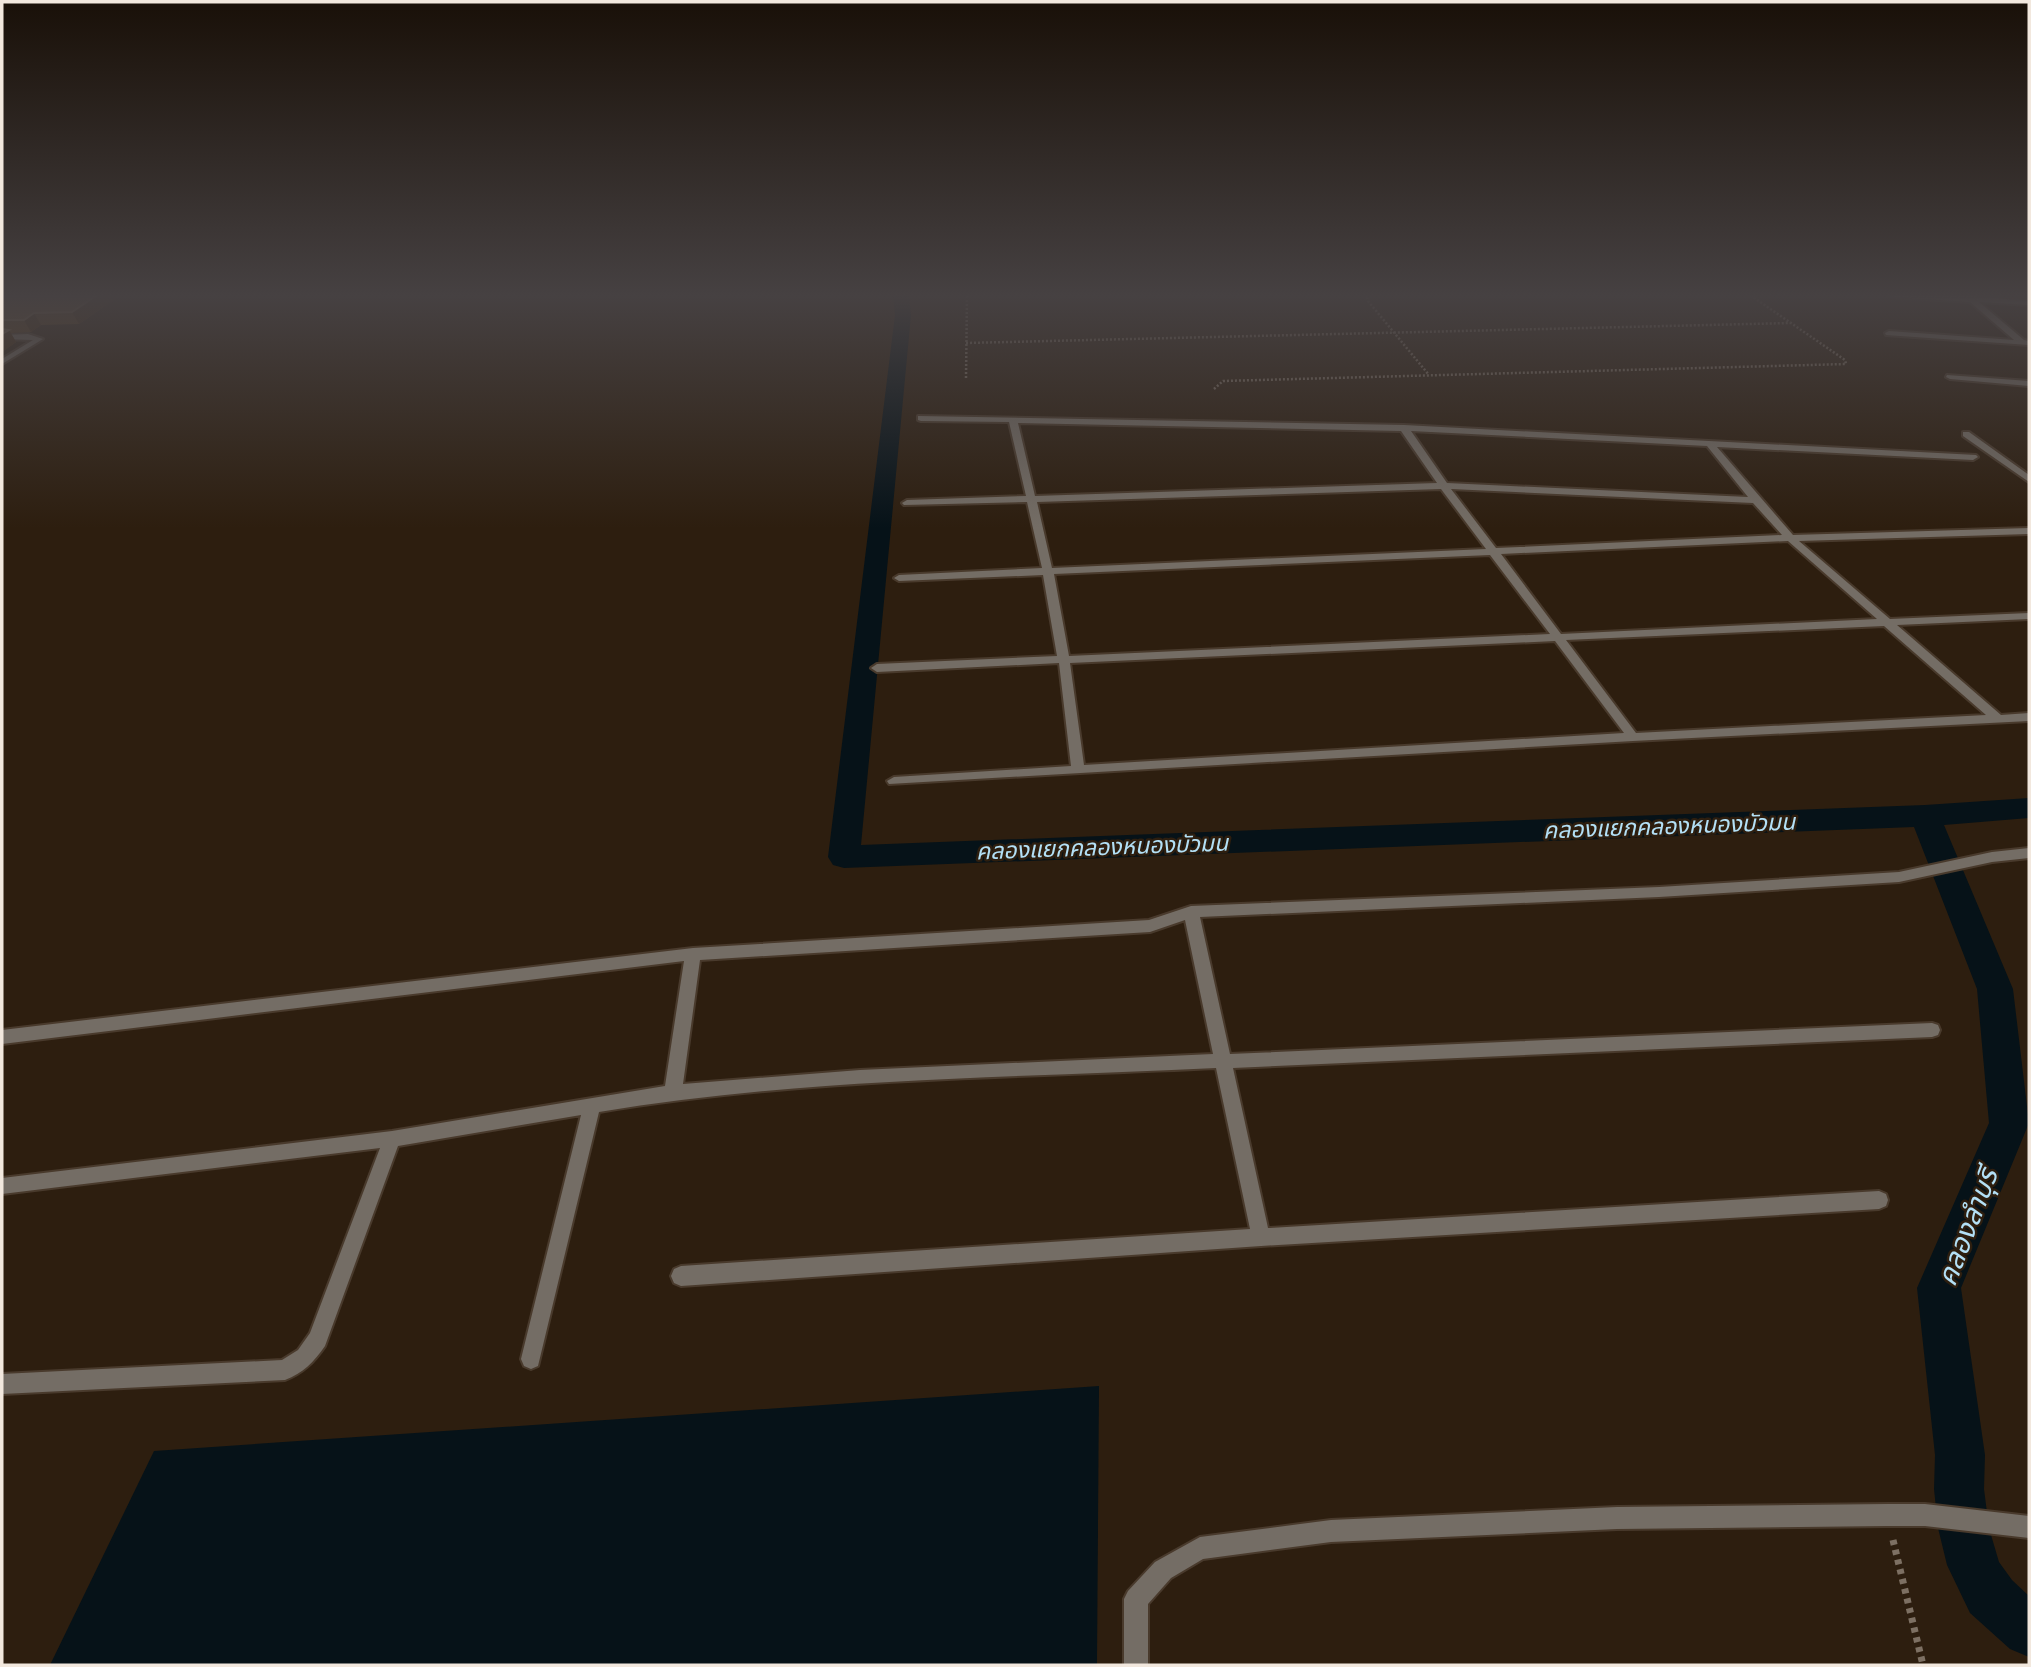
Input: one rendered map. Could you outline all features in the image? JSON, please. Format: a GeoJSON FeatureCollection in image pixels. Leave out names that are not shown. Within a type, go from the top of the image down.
{"type":"FeatureCollection","features":[{"type":"Feature","properties":{"kind":"street"},"geometry":{"type":"LineString","coordinates":[[1950,377],[2029,384]]}},
{"type":"Feature","properties":{"kind":"street"},"geometry":{"type":"LineString","coordinates":[[921,418],[1405,428],[1973,457]]}},
{"type":"Feature","properties":{"kind":"street"},"geometry":{"type":"LineString","coordinates":[[1013,420],[1048,573],[1064,660],[1079,769]]}},
{"type":"Feature","properties":{"kind":"street"},"geometry":{"type":"LineString","coordinates":[[1405,428],[1444,486],[1633,737]]}},
{"type":"Feature","properties":{"kind":"street"},"geometry":{"type":"LineString","coordinates":[[1966,434],[2029,479]]}},
{"type":"Feature","properties":{"kind":"street"},"geometry":{"type":"LineString","coordinates":[[1709,443],[1790,538],[1997,719]]}},
{"type":"Feature","properties":{"kind":"street"},"geometry":{"type":"LineString","coordinates":[[907,503],[1444,486],[1756,500]]}},
{"type":"Feature","properties":{"kind":"street"},"geometry":{"type":"LineString","coordinates":[[899,578],[1790,538],[2029,531]]}},
{"type":"Feature","properties":{"kind":"street"},"geometry":{"type":"LineString","coordinates":[[877,668],[1556,635],[2029,616]]}},
{"type":"Feature","properties":{"kind":"street"},"geometry":{"type":"LineString","coordinates":[[894,781],[1633,737],[2029,717]]}},
{"type":"Feature","properties":{"kind":"street"},"geometry":{"type":"LineString","coordinates":[[2,1037],[693,954],[1150,926],[1191,912],[1645,893],[1899,877],[1992,857],[2029,853]]}},
{"type":"Feature","properties":{"kind":"street"},"geometry":{"type":"LineString","coordinates":[[1191,912],[1261,1237]]}},
{"type":"Feature","properties":{"kind":"street"},"geometry":{"type":"LineString","coordinates":[[673,1092],[693,954]]}},
{"type":"Feature","properties":{"kind":"street"},"geometry":{"type":"LineString","coordinates":[[2,1186],[392,1139],[673,1092],[860,1077],[1932,1030]]}},
{"type":"Feature","properties":{"kind":"street"},"geometry":{"type":"LineString","coordinates":[[531,1359],[592,1105]]}},
{"type":"Feature","properties":{"kind":"street"},"geometry":{"type":"LineString","coordinates":[[2,1384],[285,1370],[305,1357],[318,1339],[392,1139]]}},
{"type":"Feature","properties":{"kind":"street"},"geometry":{"type":"LineString","coordinates":[[681,1276],[1261,1237],[1879,1200]]}},
{"type":"Feature","properties":{"kind":"street"},"geometry":{"type":"LineString","coordinates":[[1136,1665],[1136,1599],[1163,1570],[1200,1548],[1345,1530],[1617,1518],[1924,1515],[2029,1527]]}},
{"type":"Feature","properties":{"kind":"path"},"geometry":{"type":"LineString","coordinates":[[966,373],[966,378]]}},
{"type":"Feature","properties":{"kind":"path"},"geometry":{"type":"LineString","coordinates":[[1426,373],[1429,376]]}},
{"type":"Feature","properties":{"kind":"path"},"geometry":{"type":"LineString","coordinates":[[1214,389],[1223,381],[1532,373]]}},
{"type":"Feature","properties":{"kind":"path"},"geometry":{"type":"LineString","coordinates":[[1887,1515],[1923,1665]]}},
{"type":"Feature","properties":{"kind":"shaded area"},"geometry":{"type":"Polygon","coordinates":[[[1099,1386],[1097,1665],[50,1665],[154,1451],[1099,1386]]]}},
{"type":"Feature","properties":{"kind":"waterway","name":"คลองแยกคลองหนองบัวมน"},"geometry":{"type":"LineString","coordinates":[[897,373],[844,857],[1925,816]]}},
{"type":"Feature","properties":{"kind":"waterway"},"geometry":{"type":"LineString","coordinates":[[1925,816],[2029,808]]}},
{"type":"Feature","properties":{"kind":"waterway","name":"คลองลำบุรี"},"geometry":{"type":"LineString","coordinates":[[1925,816],[1995,989],[2009,1123],[1939,1288],[1960,1455],[1959,1489],[1963,1528],[1980,1581],[1998,1604],[2029,1630]]}}]}
